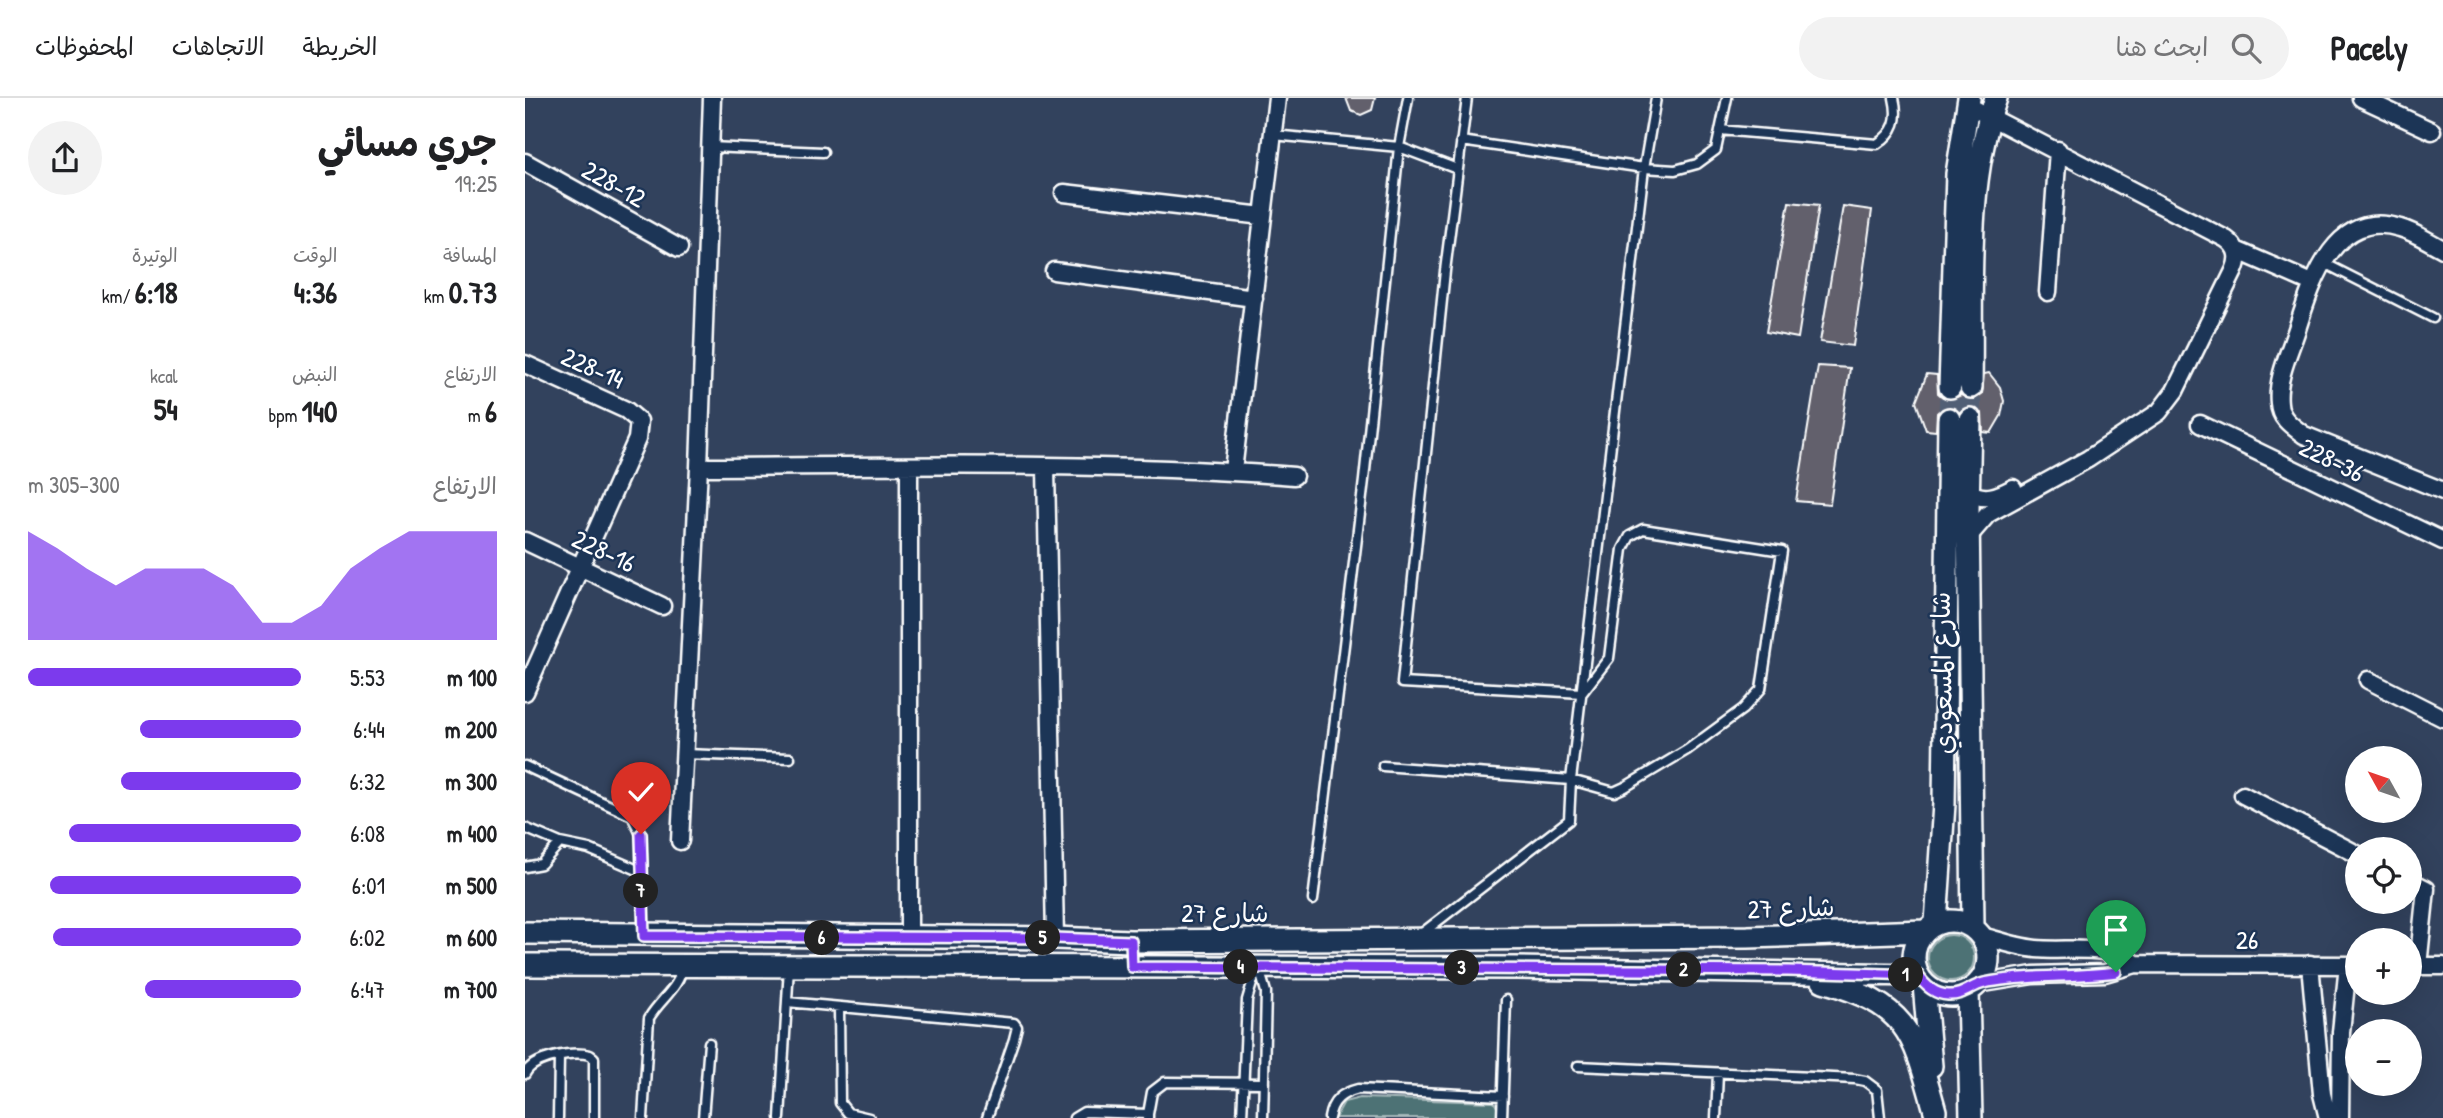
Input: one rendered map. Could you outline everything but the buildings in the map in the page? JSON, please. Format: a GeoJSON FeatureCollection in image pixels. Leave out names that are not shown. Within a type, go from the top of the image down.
{"type":"FeatureCollection","features":[{"type":"Feature","properties":{"kind":"main road"},"geometry":{"type":"LineString","coordinates":[[1968,102],[1957,174],[1960,387],[1976,186],[1994,106]]}},
{"type":"Feature","properties":{"kind":"main road","name":"شارع المسعودي"},"geometry":{"type":"LineString","coordinates":[[1931,927],[1944,804],[1959,419],[1968,492],[1978,932]]}},
{"type":"Feature","properties":{"kind":"main road"},"geometry":{"type":"LineString","coordinates":[[1935,1114],[1921,979],[1914,951],[1931,927],[1949,920],[1978,932],[1989,961],[1973,988],[1971,1118]]}},
{"type":"Feature","properties":{"kind":"main road","name":"شارع 27"},"geometry":{"type":"LineString","coordinates":[[525,933],[1257,941],[1748,937],[1931,927]]}},
{"type":"Feature","properties":{"kind":"main road"},"geometry":{"type":"LineString","coordinates":[[1131,941],[1132,967]]}},
{"type":"Feature","properties":{"kind":"main road"},"geometry":{"type":"LineString","coordinates":[[1257,941],[1258,967]]}},
{"type":"Feature","properties":{"kind":"main road","name":"شارع 27"},"geometry":{"type":"LineString","coordinates":[[525,965],[789,964],[1788,971],[1921,979]]}},
{"type":"Feature","properties":{"kind":"main road"},"geometry":{"type":"LineString","coordinates":[[1788,971],[1859,992],[1903,1024],[1914,1041],[1935,1114]]}},
{"type":"Feature","properties":{"kind":"main road"},"geometry":{"type":"LineString","coordinates":[[1921,979],[1945,995],[1973,988]]}},
{"type":"Feature","properties":{"kind":"street"},"geometry":{"type":"LineString","coordinates":[[680,841],[699,467],[712,98]]}},
{"type":"Feature","properties":{"kind":"street"},"geometry":{"type":"LineString","coordinates":[[1233,471],[1277,98]]}},
{"type":"Feature","properties":{"kind":"street"},"geometry":{"type":"LineString","coordinates":[[2361,98],[2432,131]]}},
{"type":"Feature","properties":{"kind":"street"},"geometry":{"type":"LineString","coordinates":[[1968,102],[1994,106],[2058,150],[2226,239],[2236,250],[2312,283]]}},
{"type":"Feature","properties":{"kind":"street"},"geometry":{"type":"LineString","coordinates":[[2048,292],[2058,150]]}},
{"type":"Feature","properties":{"kind":"street","name":"228-12"},"geometry":{"type":"LineString","coordinates":[[525,162],[679,248]]}},
{"type":"Feature","properties":{"kind":"street"},"geometry":{"type":"LineString","coordinates":[[1063,193],[1263,216]]}},
{"type":"Feature","properties":{"kind":"street"},"geometry":{"type":"LineString","coordinates":[[2443,249],[2399,227],[2370,226],[2340,237],[2312,283],[2280,382],[2279,404],[2284,420],[2304,435],[2443,491]]}},
{"type":"Feature","properties":{"kind":"street"},"geometry":{"type":"LineString","coordinates":[[1969,536],[1988,514],[2088,459],[2149,419],[2168,402],[2238,264],[2236,250]]}},
{"type":"Feature","properties":{"kind":"street"},"geometry":{"type":"LineString","coordinates":[[1054,271],[1254,298]]}},
{"type":"Feature","properties":{"kind":"street","name":"228-14"},"geometry":{"type":"LineString","coordinates":[[525,364],[626,410],[639,421],[637,439],[580,567]]}},
{"type":"Feature","properties":{"kind":"street","name":"228-36"},"geometry":{"type":"LineString","coordinates":[[2200,424],[2443,541]]}},
{"type":"Feature","properties":{"kind":"street"},"geometry":{"type":"LineString","coordinates":[[1968,492],[1986,498],[1998,496],[2085,451],[2101,448]]}},
{"type":"Feature","properties":{"kind":"street"},"geometry":{"type":"LineString","coordinates":[[699,467],[909,466],[1233,471],[1294,475]]}},
{"type":"Feature","properties":{"kind":"street"},"geometry":{"type":"LineString","coordinates":[[909,466],[909,939]]}},
{"type":"Feature","properties":{"kind":"street"},"geometry":{"type":"LineString","coordinates":[[1046,468],[1055,938]]}},
{"type":"Feature","properties":{"kind":"street","name":"228-16"},"geometry":{"type":"LineString","coordinates":[[525,541],[663,606]]}},
{"type":"Feature","properties":{"kind":"street"},"geometry":{"type":"LineString","coordinates":[[525,692],[580,567]]}},
{"type":"Feature","properties":{"kind":"street"},"geometry":{"type":"LineString","coordinates":[[2368,680],[2443,718]]}},
{"type":"Feature","properties":{"kind":"street"},"geometry":{"type":"LineString","coordinates":[[2243,795],[2345,848]]}},
{"type":"Feature","properties":{"kind":"street"},"geometry":{"type":"LineString","coordinates":[[2420,928],[2426,889],[2422,887]]}},
{"type":"Feature","properties":{"kind":"street"},"geometry":{"type":"LineString","coordinates":[[1978,932],[2035,949],[2123,955],[2136,964]]}},
{"type":"Feature","properties":{"kind":"street"},"geometry":{"type":"LineString","coordinates":[[1973,988],[2033,975],[2105,973],[2136,964]]}},
{"type":"Feature","properties":{"kind":"street","name":"26"},"geometry":{"type":"LineString","coordinates":[[2136,964],[2345,965]]}},
{"type":"Feature","properties":{"kind":"street"},"geometry":{"type":"LineString","coordinates":[[2310,964],[2322,1094],[2328,1118]]}},
{"type":"Feature","properties":{"kind":"street"},"geometry":{"type":"LineString","coordinates":[[2422,966],[2443,966]]}},
{"type":"Feature","properties":{"kind":"street"},"geometry":{"type":"LineString","coordinates":[[2340,1118],[2341,1032],[2346,1005]]}},
{"type":"Feature","properties":{"kind":"lane"},"geometry":{"type":"LineString","coordinates":[[1314,900],[1364,480],[1399,147],[1408,98]]}},
{"type":"Feature","properties":{"kind":"lane"},"geometry":{"type":"LineString","coordinates":[[1467,98],[1402,683],[1583,693]]}},
{"type":"Feature","properties":{"kind":"lane"},"geometry":{"type":"LineString","coordinates":[[1413,940],[1569,820],[1571,780],[1644,169],[1656,98]]}},
{"type":"Feature","properties":{"kind":"lane"},"geometry":{"type":"LineString","coordinates":[[1461,141],[1644,169],[1675,170],[1697,163],[1716,150],[1727,98]]}},
{"type":"Feature","properties":{"kind":"lane"},"geometry":{"type":"LineString","coordinates":[[1720,130],[1877,144],[1891,135],[1898,115],[1894,98]]}},
{"type":"Feature","properties":{"kind":"lane"},"geometry":{"type":"LineString","coordinates":[[1273,135],[1399,147],[1457,169]]}},
{"type":"Feature","properties":{"kind":"lane"},"geometry":{"type":"LineString","coordinates":[[710,147],[823,152]]}},
{"type":"Feature","properties":{"kind":"lane"},"geometry":{"type":"LineString","coordinates":[[2324,263],[2433,318]]}},
{"type":"Feature","properties":{"kind":"lane"},"geometry":{"type":"LineString","coordinates":[[1383,766],[1571,780],[1614,792],[1667,763],[1743,709],[1761,689],[1782,551],[1643,529],[1630,536],[1623,549],[1609,659],[1583,693]]}},
{"type":"Feature","properties":{"kind":"lane"},"geometry":{"type":"LineString","coordinates":[[684,754],[790,758]]}},
{"type":"Feature","properties":{"kind":"lane"},"geometry":{"type":"LineString","coordinates":[[525,766],[632,816],[641,834],[644,936]]}},
{"type":"Feature","properties":{"kind":"lane"},"geometry":{"type":"LineString","coordinates":[[525,828],[560,843],[589,849],[640,871]]}},
{"type":"Feature","properties":{"kind":"lane"},"geometry":{"type":"LineString","coordinates":[[525,867],[541,864],[560,843]]}},
{"type":"Feature","properties":{"kind":"lane"},"geometry":{"type":"LineString","coordinates":[[780,1118],[789,964]]}},
{"type":"Feature","properties":{"kind":"lane"},"geometry":{"type":"LineString","coordinates":[[643,1118],[649,1018],[657,1004],[678,984],[683,965]]}},
{"type":"Feature","properties":{"kind":"lane"},"geometry":{"type":"LineString","coordinates":[[1243,1118],[1248,991],[1258,967]]}},
{"type":"Feature","properties":{"kind":"lane"},"geometry":{"type":"LineString","coordinates":[[1258,967],[1266,992],[1263,1118]]}},
{"type":"Feature","properties":{"kind":"lane"},"geometry":{"type":"LineString","coordinates":[[1502,1118],[1506,1000]]}},
{"type":"Feature","properties":{"kind":"lane"},"geometry":{"type":"LineString","coordinates":[[787,1002],[1014,1023],[1017,1027],[1014,1039],[987,1118]]}},
{"type":"Feature","properties":{"kind":"lane"},"geometry":{"type":"LineString","coordinates":[[839,1007],[840,1103],[848,1113],[869,1118]]}},
{"type":"Feature","properties":{"kind":"lane"},"geometry":{"type":"LineString","coordinates":[[703,1118],[709,1043]]}},
{"type":"Feature","properties":{"kind":"lane"},"geometry":{"type":"LineString","coordinates":[[525,1074],[532,1065],[559,1057],[585,1054],[594,1058],[594,1118]]}},
{"type":"Feature","properties":{"kind":"lane"},"geometry":{"type":"LineString","coordinates":[[558,1118],[559,1057]]}},
{"type":"Feature","properties":{"kind":"lane"},"geometry":{"type":"LineString","coordinates":[[1578,1066],[1865,1081],[1877,1090],[1880,1118]]}},
{"type":"Feature","properties":{"kind":"lane"},"geometry":{"type":"LineString","coordinates":[[1716,1118],[1718,1073]]}},
{"type":"Feature","properties":{"kind":"lane"},"geometry":{"type":"LineString","coordinates":[[1074,1118],[1084,1112],[1113,1116],[1148,1116],[1152,1092],[1165,1082],[1264,1083]]}},
{"type":"Feature","properties":{"kind":"lane"},"geometry":{"type":"LineString","coordinates":[[1329,1118],[1336,1100],[1343,1092],[1358,1089],[1503,1096]]}},
{"type":"Feature","properties":{"kind":"green space"},"geometry":{"type":"Polygon","coordinates":[[[1951,935],[1967,942],[1974,958],[1967,974],[1951,981],[1935,974],[1928,958],[1935,942],[1951,935]]]}},
{"type":"Feature","properties":{"kind":"green space"},"geometry":{"type":"Polygon","coordinates":[[[1360,1098],[1494,1102],[1498,1109],[1498,1118],[1335,1118],[1344,1102],[1360,1098]]]}},
{"type":"Feature","properties":{"kind":"tunnel"},"geometry":{"type":"LineString","coordinates":[[1949,419],[1950,387]]}},
{"type":"Feature","properties":{"kind":"tunnel"},"geometry":{"type":"LineString","coordinates":[[1970,419],[1971,387]]}},
{"type":"Feature","properties":{"kind":"route"},"geometry":{"type":"LineString","coordinates":[[641,834],[644,936],[1055,938],[1131,941],[1132,967],[1516,968],[1918,975],[1924,984],[1945,995],[1957,995],[1978,984],[2009,978],[2116,972]]}}]}
